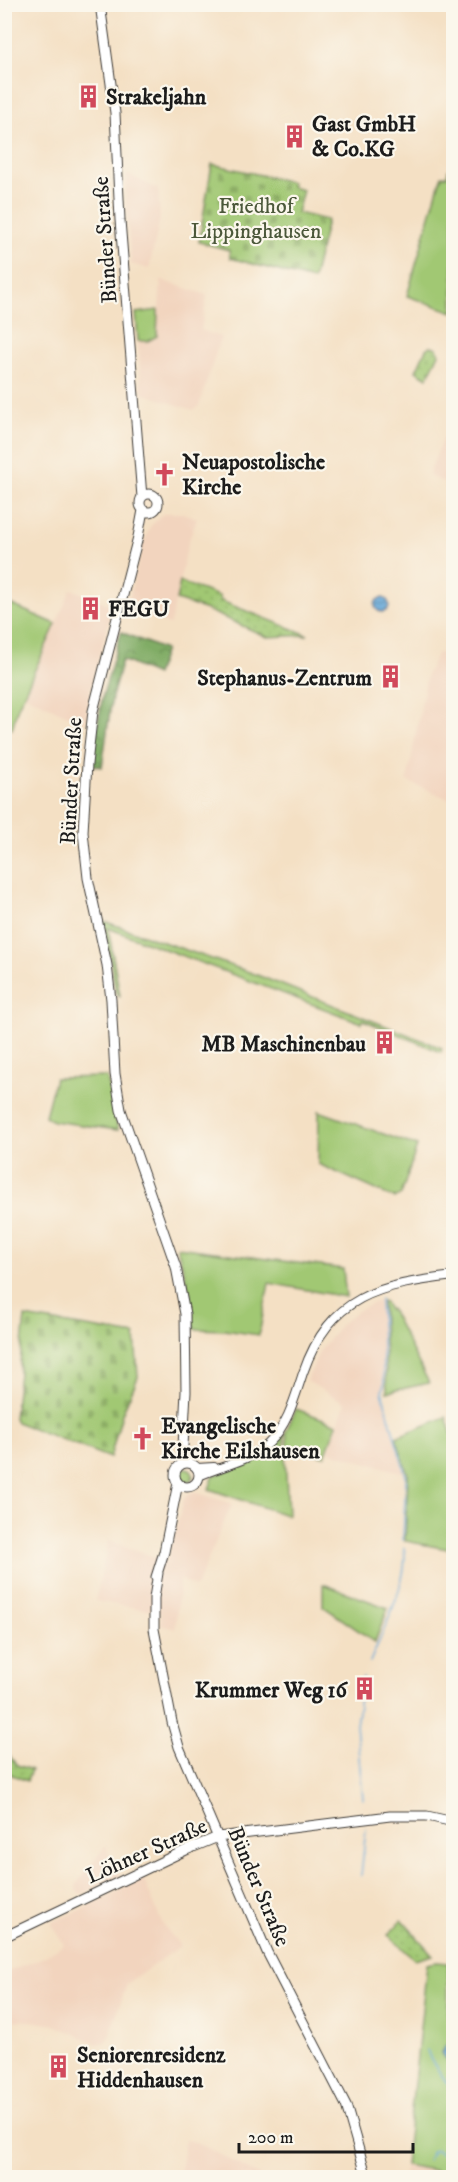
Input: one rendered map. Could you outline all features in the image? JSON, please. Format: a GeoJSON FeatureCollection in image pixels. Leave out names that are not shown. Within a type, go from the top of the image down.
{"type":"FeatureCollection","features":[{"type":"Feature","properties":{"kind":"main road","name":"Bünder Straße"},"geometry":{"type":"LineString","coordinates":[[100,4],[115,113],[120,220],[141,474],[146,495]]}},
{"type":"Feature","properties":{"kind":"main road"},"geometry":{"type":"LineString","coordinates":[[146,495],[157,497],[159,504],[155,511],[146,511],[140,503],[146,495]]}},
{"type":"Feature","properties":{"kind":"main road","name":"Bünder Straße"},"geometry":{"type":"LineString","coordinates":[[146,511],[93,711],[83,832],[88,878],[107,965],[116,1082],[121,1110],[131,1150],[143,1173],[176,1267],[182,1294],[187,1342],[184,1437],[191,1468],[175,1470],[175,1478],[182,1485],[153,1585],[154,1629],[173,1728],[179,1747],[275,1970],[346,2105],[367,2178]]}},
{"type":"Feature","properties":{"kind":"main road"},"geometry":{"type":"LineString","coordinates":[[182,1485],[192,1485],[191,1468]]}},
{"type":"Feature","properties":{"kind":"main road","name":"Löhner Straße"},"geometry":{"type":"LineString","coordinates":[[4,1937],[218,1837],[390,1816],[427,1816],[453,1822]]}},
{"type":"Feature","properties":{"kind":"street"},"geometry":{"type":"LineString","coordinates":[[191,1468],[221,1467],[248,1457],[269,1443],[289,1412],[316,1342],[348,1306],[390,1286],[408,1281],[453,1276]]}},
{"type":"Feature","properties":{"kind":"shaded area"},"geometry":{"type":"Polygon","coordinates":[[[127,174],[158,189],[160,219],[149,269],[131,264],[125,192],[127,174]]]}},
{"type":"Feature","properties":{"kind":"shaded area"},"geometry":{"type":"Polygon","coordinates":[[[161,280],[207,295],[201,330],[221,337],[199,406],[193,410],[142,393],[138,341],[148,341],[157,336],[161,280]]]}},
{"type":"Feature","properties":{"kind":"shaded area"},"geometry":{"type":"Polygon","coordinates":[[[453,415],[453,473],[449,484],[431,477],[429,473],[453,415]]]}},
{"type":"Feature","properties":{"kind":"shaded area"},"geometry":{"type":"Polygon","coordinates":[[[182,513],[197,518],[188,543],[170,625],[126,610],[143,544],[150,527],[161,515],[182,513]]]}},
{"type":"Feature","properties":{"kind":"shaded area"},"geometry":{"type":"Polygon","coordinates":[[[71,589],[113,606],[91,687],[85,723],[25,695],[71,589]]]}},
{"type":"Feature","properties":{"kind":"shaded area"},"geometry":{"type":"Polygon","coordinates":[[[453,624],[453,801],[407,781],[427,674],[437,653],[448,654],[453,624]]]}},
{"type":"Feature","properties":{"kind":"shaded area"},"geometry":{"type":"Polygon","coordinates":[[[380,1300],[384,1383],[381,1392],[404,1473],[329,1452],[345,1403],[307,1381],[319,1352],[341,1324],[357,1311],[380,1300]]]}},
{"type":"Feature","properties":{"kind":"shaded area"},"geometry":{"type":"Polygon","coordinates":[[[195,1492],[232,1504],[196,1587],[180,1579],[175,1629],[161,1625],[160,1612],[95,1601],[109,1540],[167,1562],[184,1499],[188,1494],[195,1492]]]}},
{"type":"Feature","properties":{"kind":"shaded area"},"geometry":{"type":"Polygon","coordinates":[[[106,1845],[110,1858],[112,1857],[121,1876],[82,1894],[79,1893],[76,1888],[77,1883],[106,1845]]]}},
{"type":"Feature","properties":{"kind":"shaded area"},"geometry":{"type":"Polygon","coordinates":[[[143,1878],[162,1923],[180,1946],[127,1984],[105,2042],[98,2044],[55,2025],[5,2020],[5,1973],[44,1957],[64,1945],[51,1922],[83,1909],[143,1878]]]}},
{"type":"Feature","properties":{"kind":"shaded area"},"geometry":{"type":"Polygon","coordinates":[[[185,2140],[196,2142],[262,2177],[179,2177],[185,2140]]]}},
{"type":"Feature","properties":{"kind":"shaded area"},"geometry":{"type":"Polygon","coordinates":[[[405,2165],[433,2170],[447,2177],[404,2178],[405,2165]]]}},
{"type":"Feature","properties":{"kind":"green space","name":"Friedhof Lippinghausen"},"geometry":{"type":"Polygon","coordinates":[[[212,164],[292,182],[291,187],[303,190],[297,213],[327,220],[313,280],[230,258],[229,250],[199,242],[212,164]]]}},
{"type":"Feature","properties":{"kind":"green space"},"geometry":{"type":"Polygon","coordinates":[[[448,170],[454,172],[453,312],[407,296],[439,184],[442,176],[447,176],[448,170]]]}},
{"type":"Feature","properties":{"kind":"green space"},"geometry":{"type":"Polygon","coordinates":[[[158,310],[157,336],[148,341],[138,341],[136,313],[158,310]]]}},
{"type":"Feature","properties":{"kind":"green space"},"geometry":{"type":"Polygon","coordinates":[[[430,346],[437,348],[439,354],[427,378],[416,371],[426,349],[430,346]]]}},
{"type":"Feature","properties":{"kind":"green space"},"geometry":{"type":"Polygon","coordinates":[[[180,582],[219,596],[221,601],[308,635],[267,637],[207,610],[176,600],[180,582]]]}},
{"type":"Feature","properties":{"kind":"green space"},"geometry":{"type":"Polygon","coordinates":[[[5,602],[56,624],[18,707],[12,729],[5,725],[5,602]]]}},
{"type":"Feature","properties":{"kind":"green space"},"geometry":{"type":"Polygon","coordinates":[[[121,632],[165,650],[156,675],[122,660],[112,697],[102,767],[90,764],[103,695],[121,632]]]}},
{"type":"Feature","properties":{"kind":"green space"},"geometry":{"type":"Polygon","coordinates":[[[103,921],[252,973],[442,1048],[441,1052],[363,1020],[362,1023],[108,928],[120,996],[116,993],[103,921]]]}},
{"type":"Feature","properties":{"kind":"green space"},"geometry":{"type":"Polygon","coordinates":[[[107,1077],[118,1130],[53,1121],[45,1116],[55,1078],[107,1077]]]}},
{"type":"Feature","properties":{"kind":"green space"},"geometry":{"type":"Polygon","coordinates":[[[319,1111],[417,1146],[401,1195],[394,1198],[318,1164],[319,1111]]]}},
{"type":"Feature","properties":{"kind":"green space"},"geometry":{"type":"Polygon","coordinates":[[[177,1247],[343,1269],[346,1297],[269,1283],[259,1335],[194,1329],[191,1297],[177,1247]]]}},
{"type":"Feature","properties":{"kind":"green space"},"geometry":{"type":"Polygon","coordinates":[[[382,1301],[389,1310],[391,1309],[429,1383],[387,1392],[382,1301]]]}},
{"type":"Feature","properties":{"kind":"green space"},"geometry":{"type":"Polygon","coordinates":[[[25,1317],[135,1335],[138,1377],[122,1414],[110,1458],[16,1422],[14,1418],[25,1317]]]}},
{"type":"Feature","properties":{"kind":"green space"},"geometry":{"type":"Polygon","coordinates":[[[296,1409],[337,1424],[325,1456],[288,1447],[286,1431],[296,1409]]]}},
{"type":"Feature","properties":{"kind":"green space"},"geometry":{"type":"Polygon","coordinates":[[[446,1417],[453,1438],[453,1550],[405,1541],[408,1475],[396,1437],[446,1417]]]}},
{"type":"Feature","properties":{"kind":"green space"},"geometry":{"type":"Polygon","coordinates":[[[284,1434],[288,1514],[209,1489],[214,1475],[253,1461],[269,1451],[284,1434]]]}},
{"type":"Feature","properties":{"kind":"green space"},"geometry":{"type":"Polygon","coordinates":[[[183,1468],[189,1468],[193,1475],[189,1482],[183,1482],[179,1478],[179,1472],[183,1468]]]}},
{"type":"Feature","properties":{"kind":"green space"},"geometry":{"type":"Polygon","coordinates":[[[323,1584],[388,1608],[375,1642],[323,1606],[323,1584]]]}},
{"type":"Feature","properties":{"kind":"green space"},"geometry":{"type":"Polygon","coordinates":[[[10,1757],[17,1765],[31,1770],[27,1781],[5,1772],[10,1757]]]}},
{"type":"Feature","properties":{"kind":"green space"},"geometry":{"type":"Polygon","coordinates":[[[402,1920],[433,1955],[415,1960],[388,1935],[402,1920]]]}},
{"type":"Feature","properties":{"kind":"green space"},"geometry":{"type":"Polygon","coordinates":[[[448,1963],[448,2020],[453,2023],[453,2042],[446,2045],[449,2065],[453,2069],[453,2177],[447,2177],[433,2170],[405,2165],[427,1964],[448,1963]]]}},
{"type":"Feature","properties":{"kind":"water"},"geometry":{"type":"Polygon","coordinates":[[[379,598],[385,598],[389,605],[385,612],[379,612],[375,608],[375,602],[379,598]]]}},
{"type":"Feature","properties":{"kind":"water"},"geometry":{"type":"Polygon","coordinates":[[[453,2042],[453,2069],[442,2053],[446,2045],[453,2042]]]}},
{"type":"Feature","properties":{"kind":"waterway"},"geometry":{"type":"LineString","coordinates":[[380,1299],[384,1384],[382,1392],[406,1476],[403,1540]]}},
{"type":"Feature","properties":{"kind":"waterway"},"geometry":{"type":"LineString","coordinates":[[370,1662],[399,1590],[405,1561],[404,1548]]}},
{"type":"Feature","properties":{"kind":"waterway"},"geometry":{"type":"LineString","coordinates":[[363,1677],[356,1725],[363,1799]]}},
{"type":"Feature","properties":{"kind":"waterway"},"geometry":{"type":"LineString","coordinates":[[361,1876],[366,1828]]}},
{"type":"Feature","properties":{"kind":"waterway"},"geometry":{"type":"LineString","coordinates":[[427,2050],[431,2060],[454,2093]]}},
{"type":"Feature","properties":{"kind":"waterway"},"geometry":{"type":"LineString","coordinates":[[427,2160],[432,2151],[436,2150],[454,2159]]}},
{"type":"Feature","properties":{"kind":"place","name":"Strakeljahn"},"geometry":{"type":"Point","coordinates":[88,96]}},
{"type":"Feature","properties":{"kind":"place","name":"Gast GmbH & Co.KG"},"geometry":{"type":"Point","coordinates":[294,136]}},
{"type":"Feature","properties":{"kind":"place","name":"Neuapostolische Kirche"},"geometry":{"type":"Point","coordinates":[164,474]}},
{"type":"Feature","properties":{"kind":"place","name":"FEGU"},"geometry":{"type":"Point","coordinates":[90,608]}},
{"type":"Feature","properties":{"kind":"place","name":"Stephanus-Zentrum"},"geometry":{"type":"Point","coordinates":[390,677]}},
{"type":"Feature","properties":{"kind":"place","name":"MB Maschinenbau"},"geometry":{"type":"Point","coordinates":[384,1043]}},
{"type":"Feature","properties":{"kind":"place","name":"Evangelische Kirche Eilshausen"},"geometry":{"type":"Point","coordinates":[143,1438]}},
{"type":"Feature","properties":{"kind":"place","name":"Krummer Weg 16"},"geometry":{"type":"Point","coordinates":[365,1689]}},
{"type":"Feature","properties":{"kind":"place","name":"Seniorenresidenz Hiddenhausen"},"geometry":{"type":"Point","coordinates":[59,2067]}}]}
